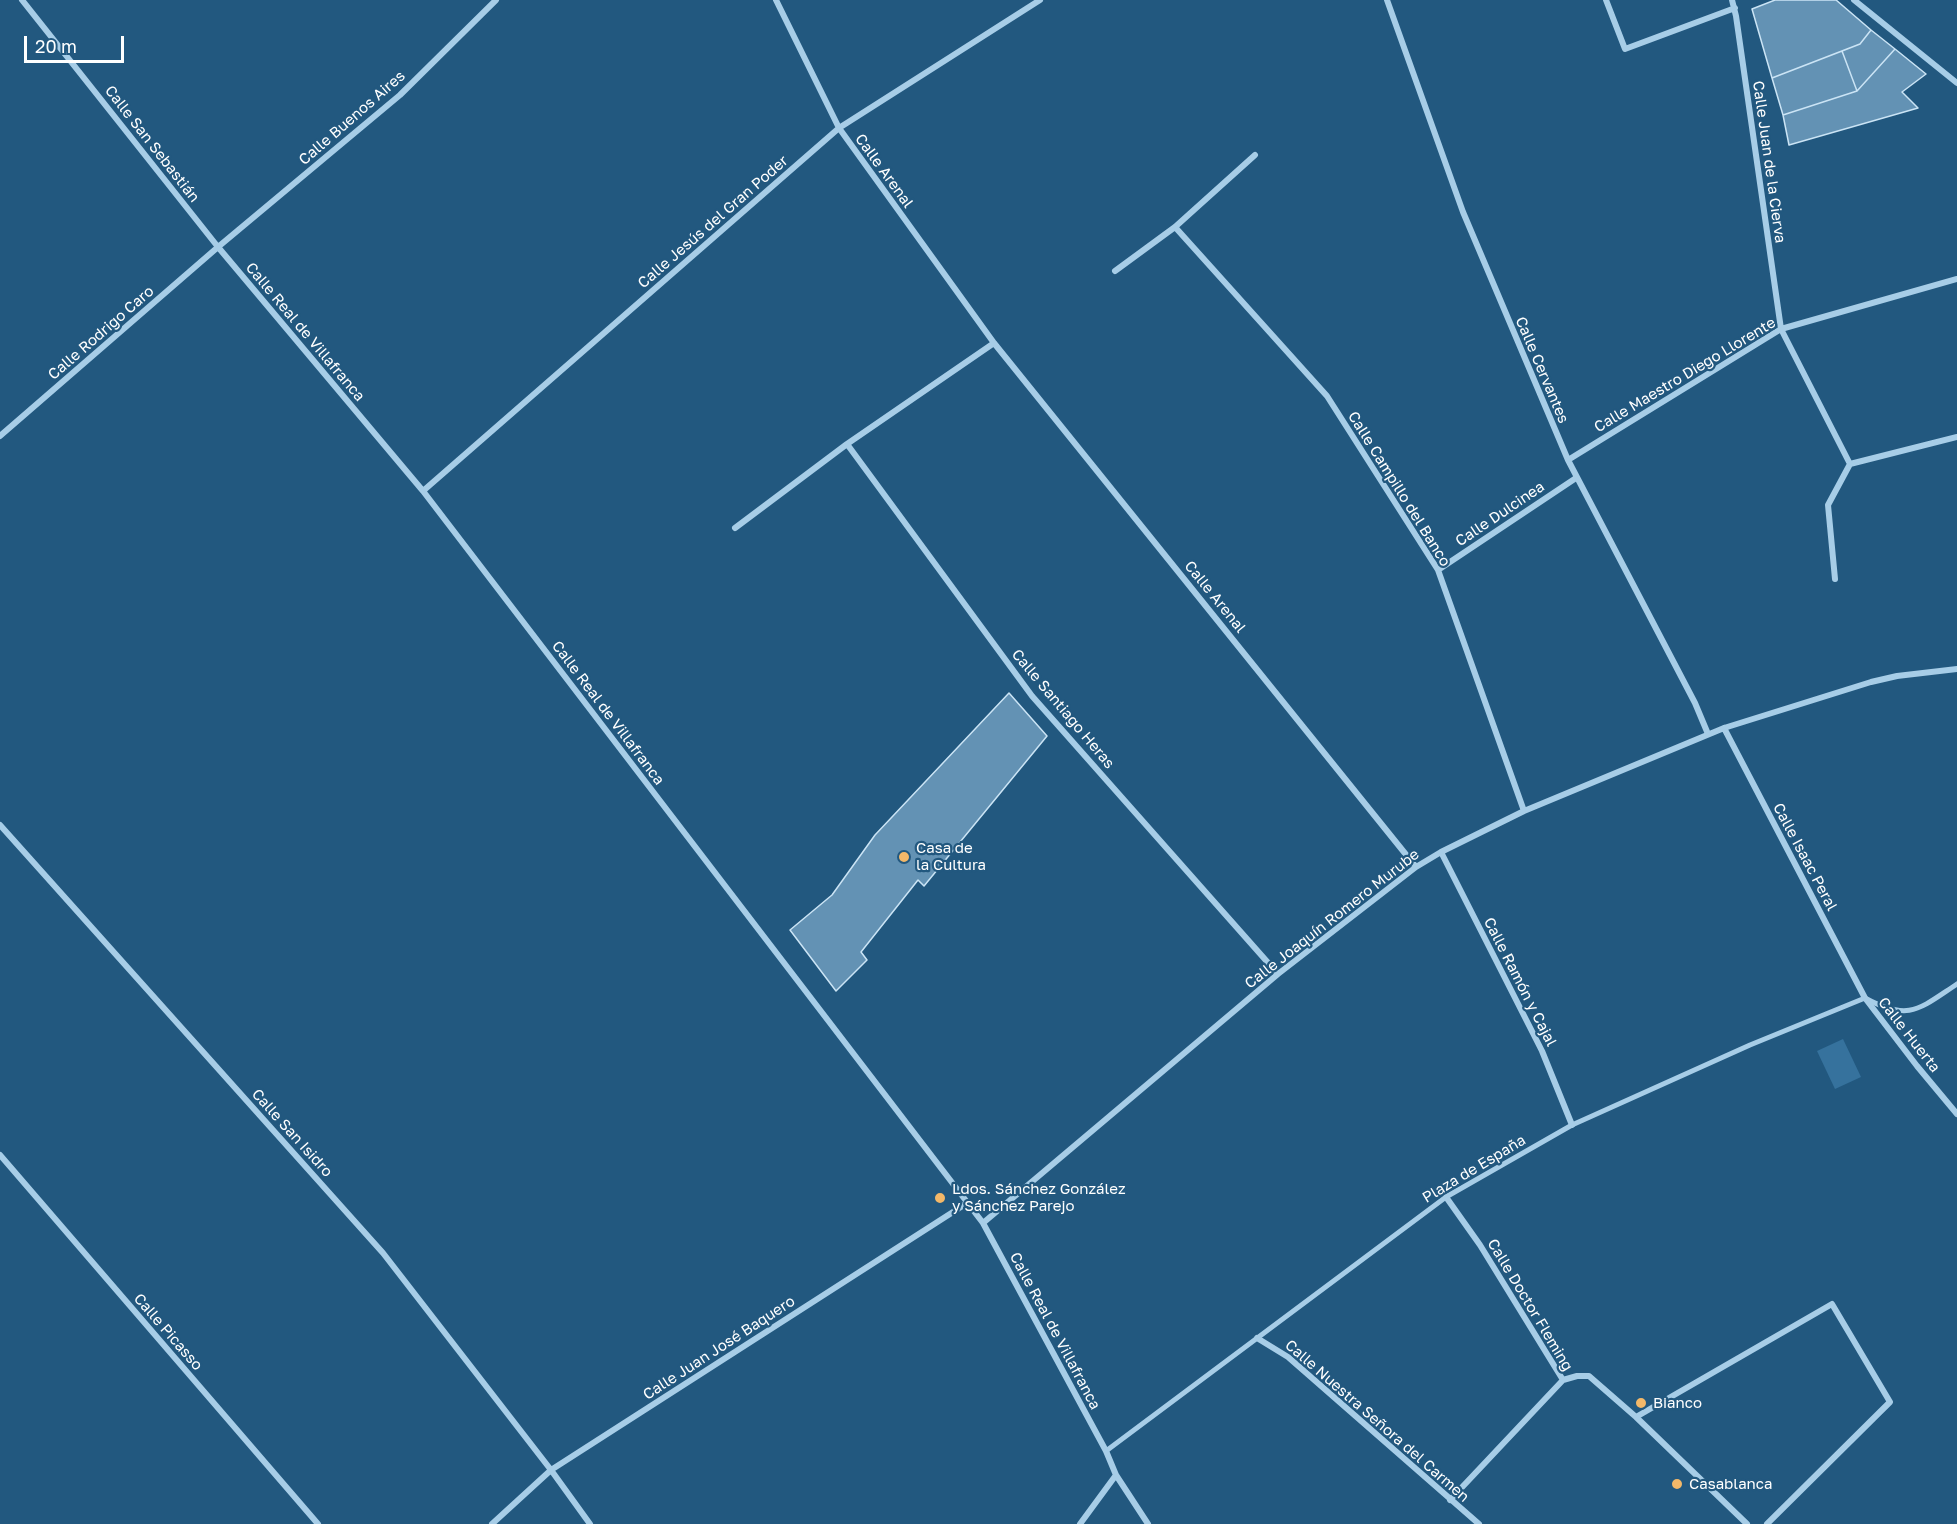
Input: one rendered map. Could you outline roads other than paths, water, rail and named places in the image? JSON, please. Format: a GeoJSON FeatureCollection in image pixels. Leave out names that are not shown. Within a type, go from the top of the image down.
{"type":"FeatureCollection","features":[{"type":"Feature","properties":{"kind":"street","name":"Calle San Sebastián"},"geometry":{"type":"LineString","coordinates":[[22,0],[218,247]]}},
{"type":"Feature","properties":{"kind":"street","name":"Calle Buenos Aires"},"geometry":{"type":"LineString","coordinates":[[218,247],[400,95],[496,0]]}},
{"type":"Feature","properties":{"kind":"street","name":"Calle Arenal"},"geometry":{"type":"LineString","coordinates":[[776,0],[839,128],[994,342],[1416,867]]}},
{"type":"Feature","properties":{"kind":"street","name":"Calle Jesús del Gran Poder"},"geometry":{"type":"LineString","coordinates":[[423,490],[839,128],[1040,0]]}},
{"type":"Feature","properties":{"kind":"street","name":"Calle Cervantes"},"geometry":{"type":"LineString","coordinates":[[1387,0],[1462,212],[1568,460],[1695,703],[1708,734]]}},
{"type":"Feature","properties":{"kind":"street"},"geometry":{"type":"LineString","coordinates":[[1606,0],[1625,49],[1735,8]]}},
{"type":"Feature","properties":{"kind":"street","name":"Calle Juan de la Cierva"},"geometry":{"type":"LineString","coordinates":[[1732,0],[1781,329],[1850,464]]}},
{"type":"Feature","properties":{"kind":"street"},"geometry":{"type":"LineString","coordinates":[[1854,0],[1957,83]]}},
{"type":"Feature","properties":{"kind":"street"},"geometry":{"type":"LineString","coordinates":[[1115,271],[1175,227],[1255,154]]}},
{"type":"Feature","properties":{"kind":"street","name":"Calle Campillo del Banco"},"geometry":{"type":"LineString","coordinates":[[1175,227],[1327,396],[1438,570],[1524,811]]}},
{"type":"Feature","properties":{"kind":"street","name":"Calle Rodrigo Caro"},"geometry":{"type":"LineString","coordinates":[[0,436],[218,247]]}},
{"type":"Feature","properties":{"kind":"street","name":"Calle Real de Villafranca"},"geometry":{"type":"LineString","coordinates":[[218,247],[423,490],[983,1223],[1106,1450],[1116,1474],[1148,1524]]}},
{"type":"Feature","properties":{"kind":"street","name":"Calle Maestro Diego Llorente"},"geometry":{"type":"LineString","coordinates":[[1568,460],[1781,329],[1957,279]]}},
{"type":"Feature","properties":{"kind":"street"},"geometry":{"type":"LineString","coordinates":[[735,528],[847,444],[994,342]]}},
{"type":"Feature","properties":{"kind":"street"},"geometry":{"type":"LineString","coordinates":[[1834,579],[1828,505],[1850,464],[1957,437]]}},
{"type":"Feature","properties":{"kind":"street","name":"Calle Santiago Heras"},"geometry":{"type":"LineString","coordinates":[[847,444],[1032,696],[1278,974]]}},
{"type":"Feature","properties":{"kind":"street","name":"Calle Dulcinea"},"geometry":{"type":"LineString","coordinates":[[1438,570],[1576,478]]}},
{"type":"Feature","properties":{"kind":"street","name":"Calle Joaquín Romero Murube"},"geometry":{"type":"LineString","coordinates":[[983,1223],[1278,974],[1416,867],[1441,852],[1524,811],[1708,734],[1871,682],[1897,676],[1957,669]]}},
{"type":"Feature","properties":{"kind":"street","name":"Calle Isaac Peral"},"geometry":{"type":"LineString","coordinates":[[1725,728],[1865,998]]}},
{"type":"Feature","properties":{"kind":"street","name":"Calle San Isidro"},"geometry":{"type":"LineString","coordinates":[[0,825],[383,1253],[590,1524]]}},
{"type":"Feature","properties":{"kind":"street","name":"Calle Ramón y Cajal"},"geometry":{"type":"LineString","coordinates":[[1441,852],[1542,1051],[1572,1125]]}},
{"type":"Feature","properties":{"kind":"street"},"geometry":{"type":"LineString","coordinates":[[1865,998],[1879,1006],[1895,1010],[1918,1009],[1957,984]]}},
{"type":"Feature","properties":{"kind":"street","name":"Calle Huerta"},"geometry":{"type":"LineString","coordinates":[[1865,998],[1957,1114]]}},
{"type":"Feature","properties":{"kind":"street","name":"Plaza de España"},"geometry":{"type":"LineString","coordinates":[[1106,1450],[1446,1197],[1572,1125],[1750,1045],[1865,998]]}},
{"type":"Feature","properties":{"kind":"street","name":"Calle Picasso"},"geometry":{"type":"LineString","coordinates":[[0,1155],[318,1524]]}},
{"type":"Feature","properties":{"kind":"street","name":"Calle Doctor Fleming"},"geometry":{"type":"LineString","coordinates":[[1446,1197],[1480,1245],[1563,1380],[1450,1500]]}},
{"type":"Feature","properties":{"kind":"street","name":"Calle Juan José Baquero"},"geometry":{"type":"LineString","coordinates":[[492,1524],[551,1470],[967,1203]]}},
{"type":"Feature","properties":{"kind":"street"},"geometry":{"type":"LineString","coordinates":[[1636,1417],[1832,1304],[1890,1402],[1767,1524]]}},
{"type":"Feature","properties":{"kind":"street","name":"Calle Nuestra Señora del Carmen"},"geometry":{"type":"LineString","coordinates":[[1257,1338],[1288,1357],[1479,1524]]}},
{"type":"Feature","properties":{"kind":"street"},"geometry":{"type":"LineString","coordinates":[[1563,1380],[1577,1376],[1589,1376],[1636,1417],[1748,1524]]}},
{"type":"Feature","properties":{"kind":"street"},"geometry":{"type":"LineString","coordinates":[[1080,1524],[1116,1474]]}},
{"type":"Feature","properties":{"kind":"place","name":"Casa de la Cultura"},"geometry":{"type":"Point","coordinates":[904,857]}},
{"type":"Feature","properties":{"kind":"place","name":"Ldos. Sánchez González y Sánchez Parejo"},"geometry":{"type":"Point","coordinates":[940,1198]}},
{"type":"Feature","properties":{"kind":"place","name":"Bianco"},"geometry":{"type":"Point","coordinates":[1641,1403]}},
{"type":"Feature","properties":{"kind":"place","name":"Casablanca"},"geometry":{"type":"Point","coordinates":[1677,1484]}}]}
